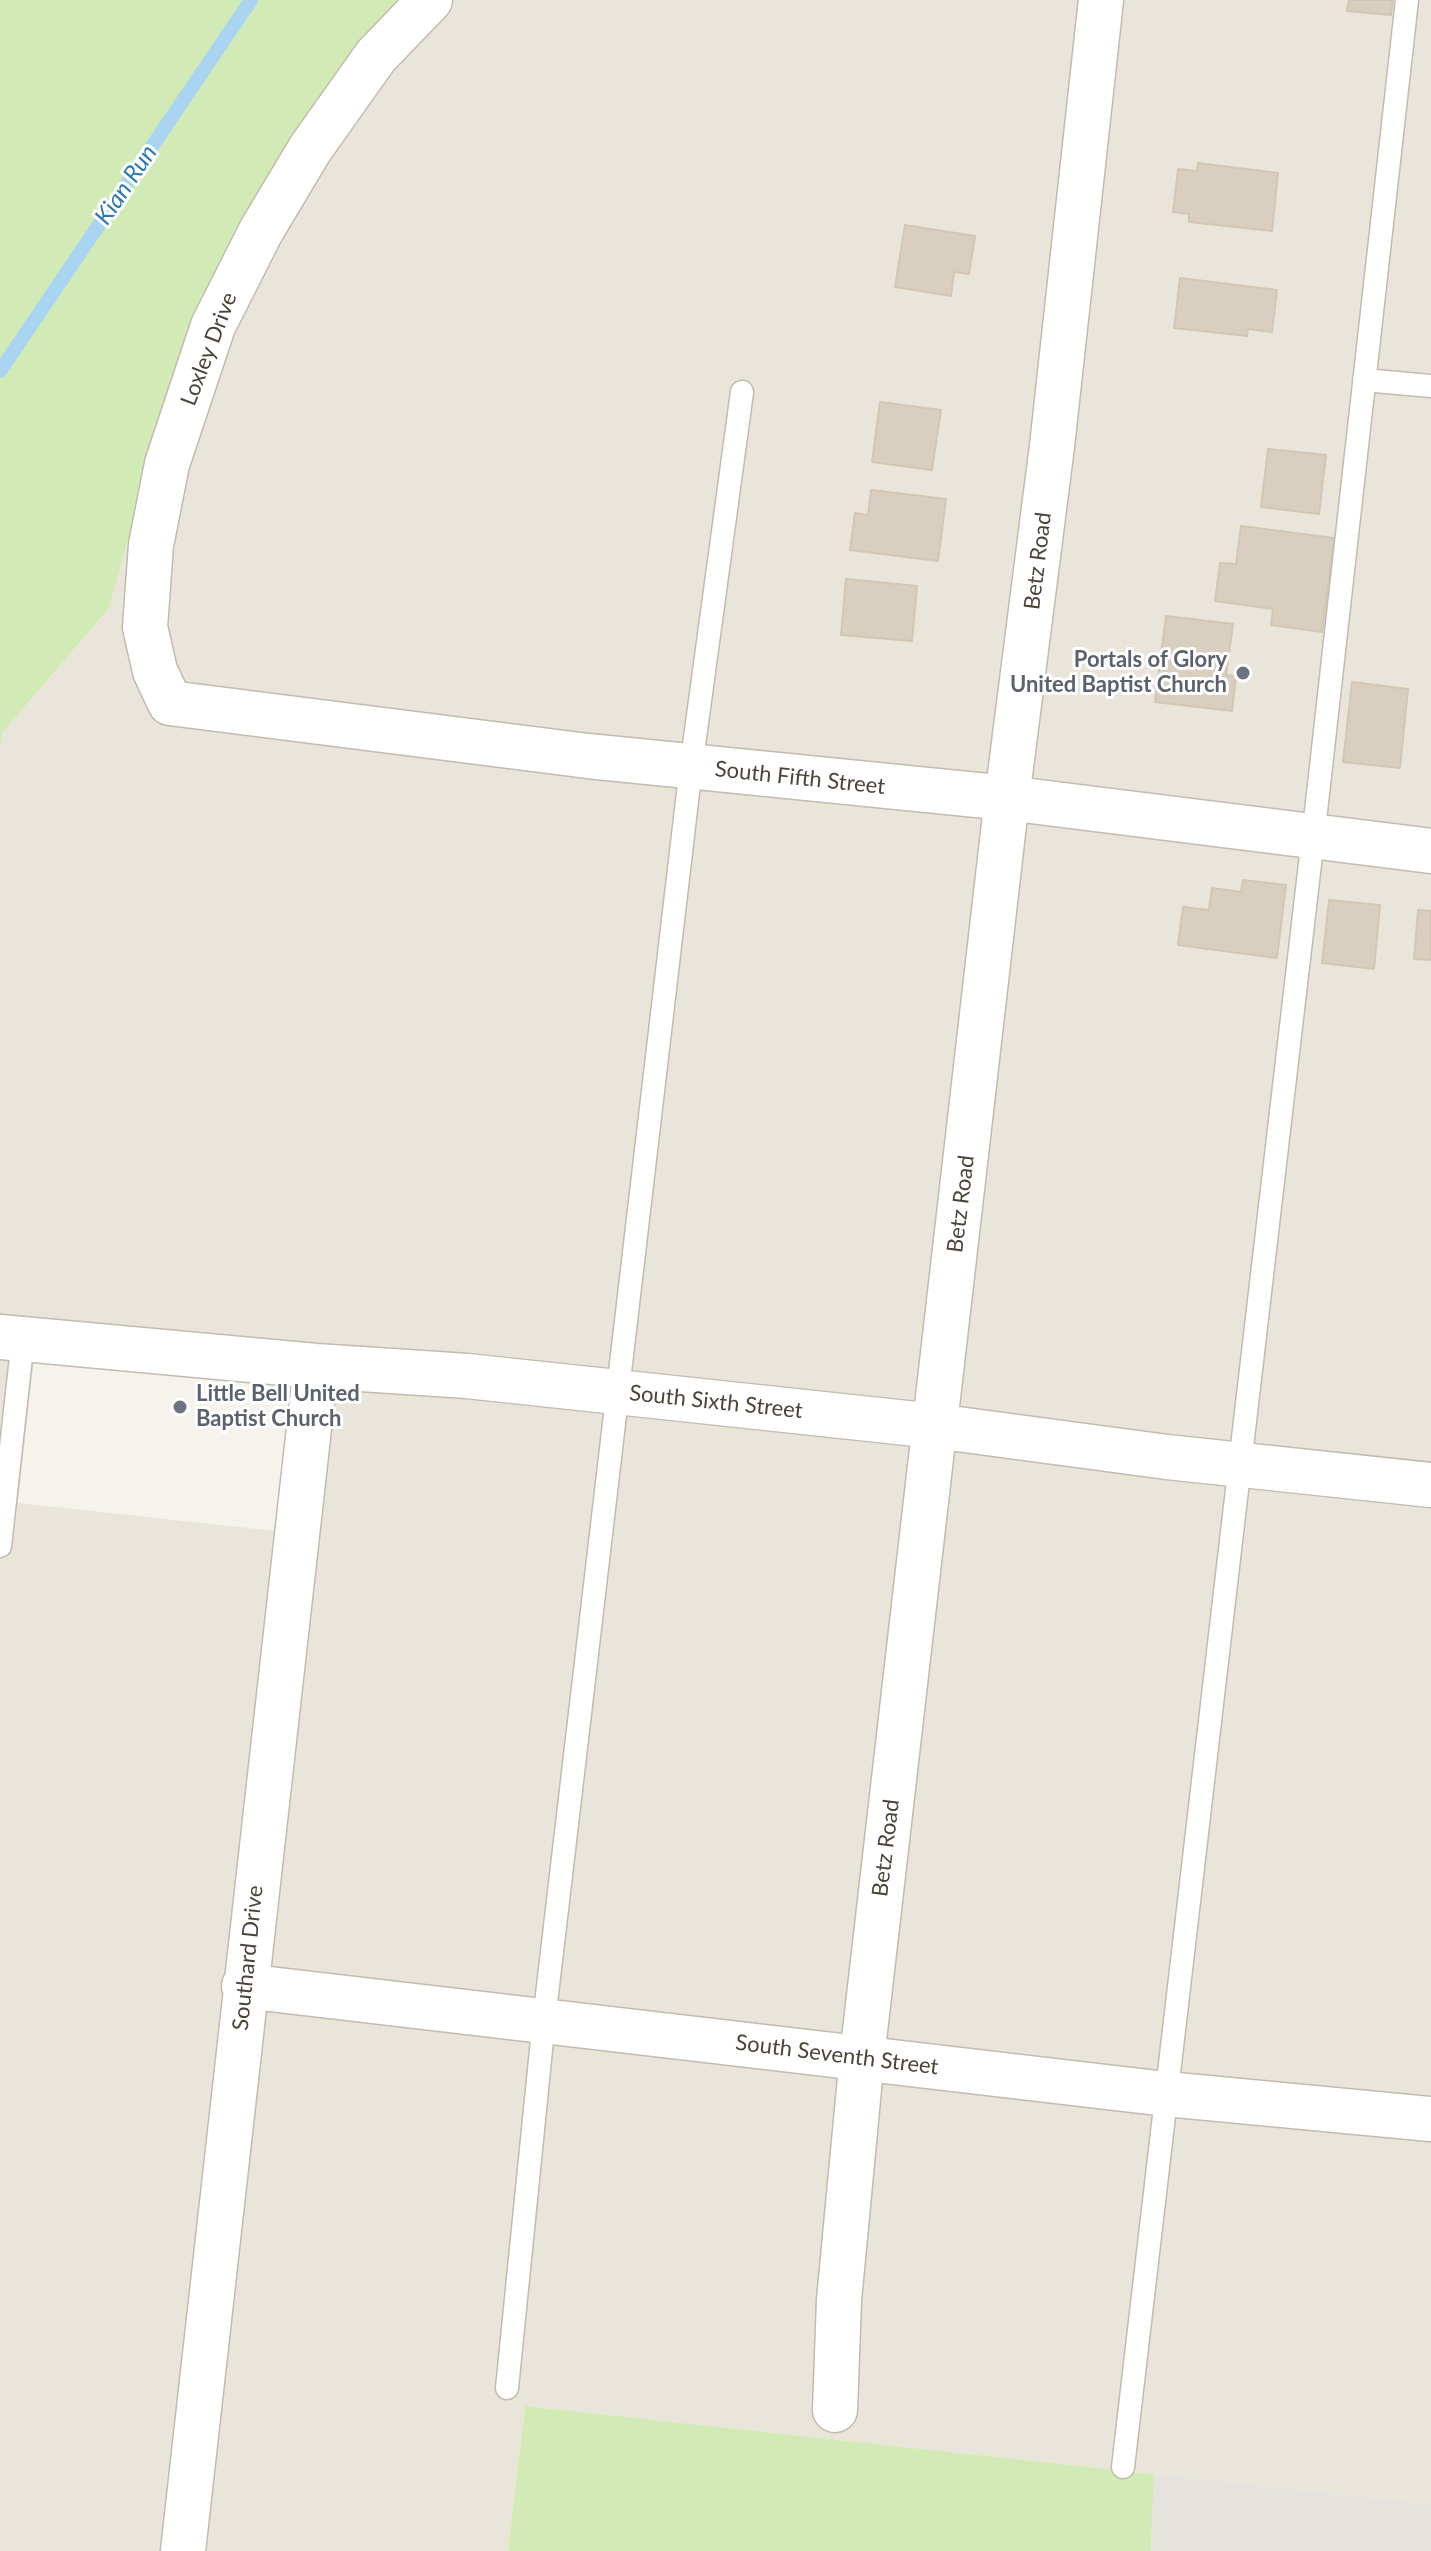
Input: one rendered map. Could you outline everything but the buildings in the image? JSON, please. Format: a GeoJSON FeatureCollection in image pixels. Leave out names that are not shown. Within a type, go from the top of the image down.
{"type":"FeatureCollection","features":[{"type":"Feature","properties":{"kind":"street","name":"Loxley Drive"},"geometry":{"type":"LineString","coordinates":[[170,703],[155,671],[145,627],[151,545],[167,464],[213,326],[261,231],[310,149],[376,56],[430,0]]}},
{"type":"Feature","properties":{"kind":"street","name":"Betz Road"},"geometry":{"type":"LineString","coordinates":[[835,2410],[839,2300],[862,2057],[1007,798],[1050,462],[1101,0]]}},
{"type":"Feature","properties":{"kind":"street","name":"South Fifth Street"},"geometry":{"type":"LineString","coordinates":[[170,703],[691,767],[1007,798],[1431,851]]}},
{"type":"Feature","properties":{"kind":"street","name":"South Sixth Street"},"geometry":{"type":"LineString","coordinates":[[12,1338],[316,1366],[467,1376],[935,1426],[1431,1485]]}},
{"type":"Feature","properties":{"kind":"street","name":"Southard Drive"},"geometry":{"type":"LineString","coordinates":[[183,2551],[316,1366]]}},
{"type":"Feature","properties":{"kind":"street","name":"South Seventh Street"},"geometry":{"type":"LineString","coordinates":[[244,1986],[1166,2094],[1431,2119]]}},
{"type":"Feature","properties":{"kind":"lane"},"geometry":{"type":"LineString","coordinates":[[1123,2467],[1313,838],[1407,0]]}},
{"type":"Feature","properties":{"kind":"lane"},"geometry":{"type":"LineString","coordinates":[[1364,380],[1431,386]]}},
{"type":"Feature","properties":{"kind":"lane"},"geometry":{"type":"LineString","coordinates":[[507,2388],[544,2020],[691,767],[742,392]]}},
{"type":"Feature","properties":{"kind":"lane"},"geometry":{"type":"LineString","coordinates":[[0,1546],[12,1338]]}},
{"type":"Feature","properties":{"kind":"shaded area"},"geometry":{"type":"Polygon","coordinates":[[[403,0],[1431,0],[1431,2504],[525,2406],[508,2551],[0,2551],[0,748],[3,732],[109,608],[176,369],[403,0]],[[35,1351],[18,1503],[285,1532],[302,1381],[35,1351]]]}},
{"type":"Feature","properties":{"kind":"shaded area"},"geometry":{"type":"Polygon","coordinates":[[[1154,2474],[1431,2504],[1431,2551],[1151,2551],[1154,2474]]]}},
{"type":"Feature","properties":{"kind":"green space"},"geometry":{"type":"Polygon","coordinates":[[[0,0],[403,0],[176,369],[109,608],[3,732],[0,748],[0,0]]]}},
{"type":"Feature","properties":{"kind":"green space"},"geometry":{"type":"Polygon","coordinates":[[[525,2406],[1154,2474],[1151,2551],[508,2551],[525,2406]]]}},
{"type":"Feature","properties":{"kind":"waterway","name":"Kian Run"},"geometry":{"type":"LineString","coordinates":[[0,371],[251,0]]}},
{"type":"Feature","properties":{"kind":"place","name":"Portals of Glory United Baptist Church"},"geometry":{"type":"Point","coordinates":[1243,673]}},
{"type":"Feature","properties":{"kind":"place","name":"Little Bell United Baptist Church"},"geometry":{"type":"Point","coordinates":[180,1407]}}]}
